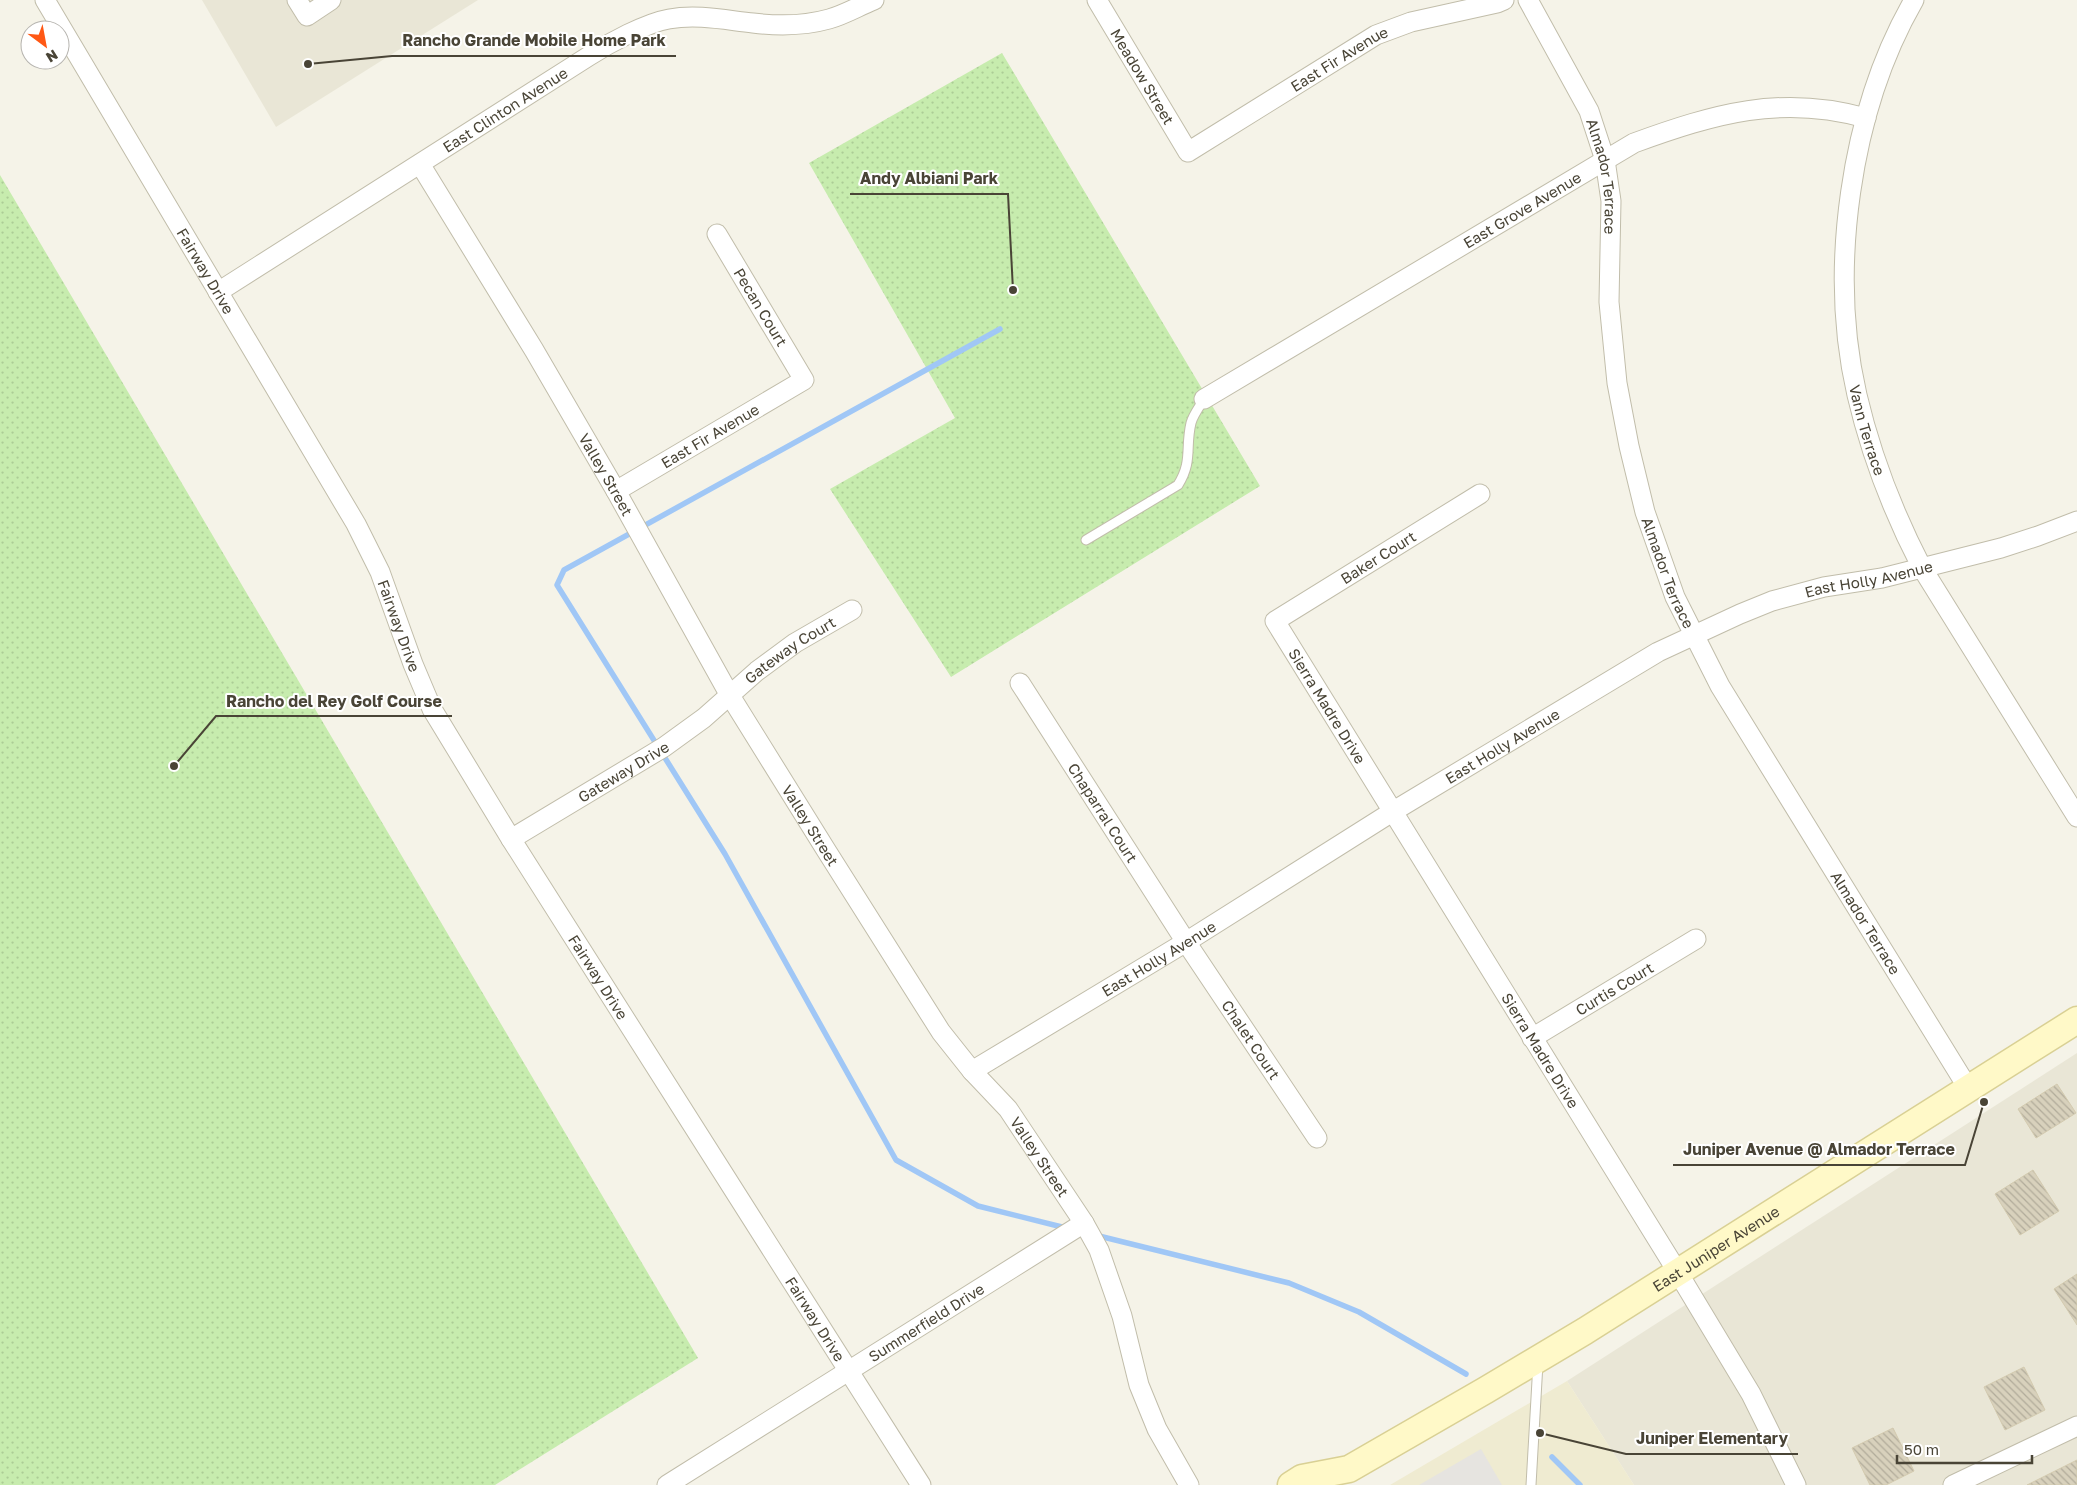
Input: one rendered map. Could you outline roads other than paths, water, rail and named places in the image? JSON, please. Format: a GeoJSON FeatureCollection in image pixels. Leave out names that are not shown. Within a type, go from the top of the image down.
{"type":"FeatureCollection","features":[{"type":"Feature","properties":{"kind":"street","name":"Fairway Drive"},"geometry":{"type":"LineString","coordinates":[[45,0],[356,524],[380,572],[413,664],[432,709],[510,838],[921,1485]]}},
{"type":"Feature","properties":{"kind":"street"},"geometry":{"type":"LineString","coordinates":[[297,0],[306,16],[331,0]]}},
{"type":"Feature","properties":{"kind":"street","name":"East Clinton Avenue"},"geometry":{"type":"LineString","coordinates":[[218,292],[604,47],[630,33],[668,19],[717,18],[753,23],[808,24],[830,19],[874,0]]}},
{"type":"Feature","properties":{"kind":"street","name":"Meadow Street"},"geometry":{"type":"LineString","coordinates":[[1097,0],[1188,152]]}},
{"type":"Feature","properties":{"kind":"street","name":"East Fir Avenue"},"geometry":{"type":"LineString","coordinates":[[1188,152],[1376,35],[1410,22],[1504,0]]}},
{"type":"Feature","properties":{"kind":"street","name":"Almador Terrace"},"geometry":{"type":"LineString","coordinates":[[1528,0],[1589,110],[1605,160],[1611,201],[1609,302],[1617,382],[1627,437],[1645,512],[1675,597],[1720,686],[1968,1088]]}},
{"type":"Feature","properties":{"kind":"street","name":"Vann Terrace"},"geometry":{"type":"LineString","coordinates":[[1914,0],[1886,57],[1866,118],[1854,163],[1847,218],[1845,273],[1847,326],[1857,396],[1884,483],[1906,537],[1922,568],[2077,817]]}},
{"type":"Feature","properties":{"kind":"street","name":"East Grove Avenue"},"geometry":{"type":"LineString","coordinates":[[1204,399],[1634,143],[1689,124],[1750,109],[1800,107],[1826,109],[1866,118]]}},
{"type":"Feature","properties":{"kind":"street","name":"Valley Street"},"geometry":{"type":"LineString","coordinates":[[420,164],[534,350],[616,490],[729,694],[941,1032],[972,1071],[1008,1110],[1100,1250],[1122,1316],[1139,1385],[1157,1428],[1189,1485]]}},
{"type":"Feature","properties":{"kind":"street","name":"Pecan Court"},"geometry":{"type":"LineString","coordinates":[[717,234],[804,380]]}},
{"type":"Feature","properties":{"kind":"street","name":"East Fir Avenue"},"geometry":{"type":"LineString","coordinates":[[616,490],[804,380]]}},
{"type":"Feature","properties":{"kind":"street","name":"Baker Court"},"geometry":{"type":"LineString","coordinates":[[1275,621],[1480,494]]}},
{"type":"Feature","properties":{"kind":"street","name":"East Holly Avenue"},"geometry":{"type":"LineString","coordinates":[[972,1071],[1186,942],[1392,812],[1658,652],[1772,601],[1824,587],[1882,578],[2010,545],[2077,521]]}},
{"type":"Feature","properties":{"kind":"street","name":"Gateway Court"},"geometry":{"type":"LineString","coordinates":[[729,694],[795,643],[852,610]]}},
{"type":"Feature","properties":{"kind":"street","name":"Sierra Madre Drive"},"geometry":{"type":"LineString","coordinates":[[1275,621],[1678,1271],[1751,1394],[1796,1485]]}},
{"type":"Feature","properties":{"kind":"street","name":"Chaparral Court"},"geometry":{"type":"LineString","coordinates":[[1020,684],[1186,942]]}},
{"type":"Feature","properties":{"kind":"street","name":"Gateway Drive"},"geometry":{"type":"LineString","coordinates":[[510,838],[664,747],[704,718],[729,694]]}},
{"type":"Feature","properties":{"kind":"street","name":"Curtis Court"},"geometry":{"type":"LineString","coordinates":[[1532,1038],[1696,939]]}},
{"type":"Feature","properties":{"kind":"street","name":"Chalet Court"},"geometry":{"type":"LineString","coordinates":[[1186,942],[1317,1138]]}},
{"type":"Feature","properties":{"kind":"street","name":"East Juniper Avenue"},"geometry":{"type":"LineString","coordinates":[[1290,1485],[1302,1478],[1342,1477],[1539,1358],[2077,1020]]}},
{"type":"Feature","properties":{"kind":"street","name":"Summerfield Drive"},"geometry":{"type":"LineString","coordinates":[[667,1485],[1084,1223]]}},
{"type":"Feature","properties":{"kind":"street"},"geometry":{"type":"LineString","coordinates":[[1953,1485],[2077,1426]]}},
{"type":"Feature","properties":{"kind":"lane"},"geometry":{"type":"LineString","coordinates":[[1086,540],[1178,485],[1186,472],[1191,422],[1204,399]]}},
{"type":"Feature","properties":{"kind":"lane"},"geometry":{"type":"LineString","coordinates":[[1531,1485],[1539,1358]]}},
{"type":"Feature","properties":{"kind":"waterway"},"geometry":{"type":"LineString","coordinates":[[1000,329],[564,570],[557,585],[725,854],[896,1160],[978,1206],[1066,1228]]}},
{"type":"Feature","properties":{"kind":"waterway"},"geometry":{"type":"LineString","coordinates":[[1095,1235],[1289,1283],[1359,1312],[1466,1374]]}},
{"type":"Feature","properties":{"kind":"waterway"},"geometry":{"type":"LineString","coordinates":[[1552,1457],[1580,1485]]}},
{"type":"Feature","properties":{"kind":"place","name":"Rancho Grande Mobile Home Park"},"geometry":{"type":"Point","coordinates":[308,64]}},
{"type":"Feature","properties":{"kind":"place","name":"Andy Albiani Park"},"geometry":{"type":"Point","coordinates":[1013,290]}},
{"type":"Feature","properties":{"kind":"place","name":"Rancho del Rey Golf Course"},"geometry":{"type":"Point","coordinates":[174,766]}},
{"type":"Feature","properties":{"kind":"place","name":"Juniper Avenue @ Almador Terrace"},"geometry":{"type":"Point","coordinates":[1984,1102]}},
{"type":"Feature","properties":{"kind":"place","name":"Juniper Elementary"},"geometry":{"type":"Point","coordinates":[1540,1433]}}]}
